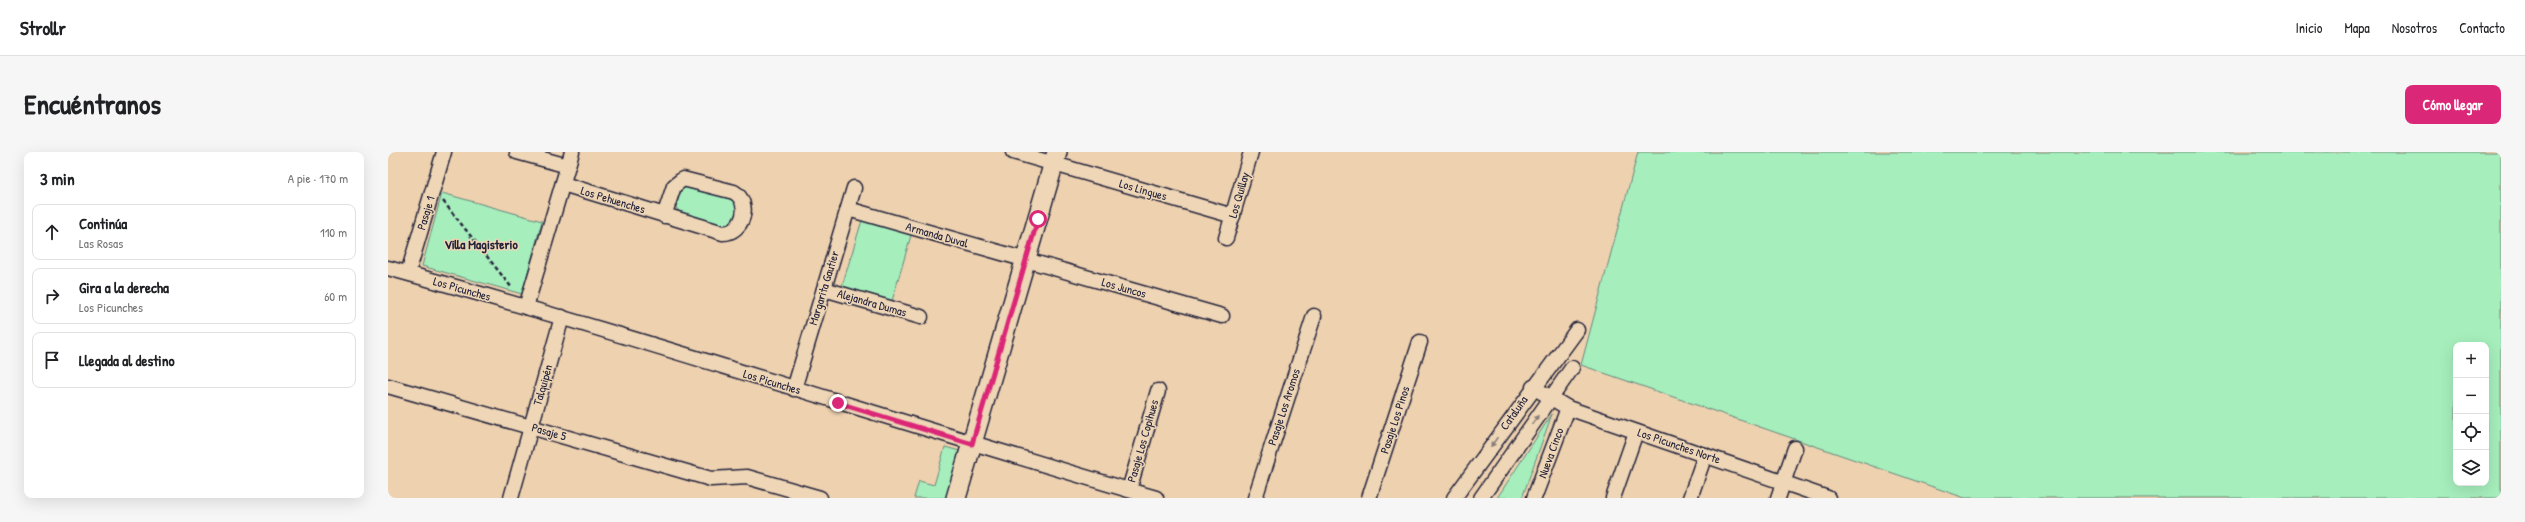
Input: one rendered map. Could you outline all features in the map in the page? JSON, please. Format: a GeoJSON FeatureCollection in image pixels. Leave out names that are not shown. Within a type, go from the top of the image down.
{"type":"FeatureCollection","features":[{"type":"Feature","properties":{"kind":"main road"},"geometry":{"type":"LineString","coordinates":[[956,498],[1055,158]]}},
{"type":"Feature","properties":{"kind":"street","name":"Pasaje 1"},"geometry":{"type":"LineString","coordinates":[[408,273],[444,152]]}},
{"type":"Feature","properties":{"kind":"street"},"geometry":{"type":"LineString","coordinates":[[517,152],[568,166]]}},
{"type":"Feature","properties":{"kind":"street"},"geometry":{"type":"LineString","coordinates":[[526,307],[572,152]]}},
{"type":"Feature","properties":{"kind":"street","name":"Los Lingues"},"geometry":{"type":"LineString","coordinates":[[1013,152],[1055,158],[1233,216]]}},
{"type":"Feature","properties":{"kind":"street","name":"Los Quillay"},"geometry":{"type":"LineString","coordinates":[[1226,238],[1251,152]]}},
{"type":"Feature","properties":{"kind":"street","name":"Los Pehuenches"},"geometry":{"type":"LineString","coordinates":[[563,184],[664,216],[727,233],[735,231],[740,224],[744,206],[741,198],[734,192],[683,179],[674,186],[664,216]]}},
{"type":"Feature","properties":{"kind":"street","name":"Margarita Gautier"},"geometry":{"type":"LineString","coordinates":[[794,389],[854,188]]}},
{"type":"Feature","properties":{"kind":"street","name":"Armanda Duval"},"geometry":{"type":"LineString","coordinates":[[848,209],[1025,260]]}},
{"type":"Feature","properties":{"kind":"street","name":"Los Juncos"},"geometry":{"type":"LineString","coordinates":[[1025,260],[1222,316]]}},
{"type":"Feature","properties":{"kind":"street","name":"Los Picunches"},"geometry":{"type":"LineString","coordinates":[[388,268],[526,307],[972,444],[1156,498]]}},
{"type":"Feature","properties":{"kind":"street","name":"Alejandra Dumas"},"geometry":{"type":"LineString","coordinates":[[824,289],[921,317]]}},
{"type":"Feature","properties":{"kind":"street","name":"Pasaje Los Aromos"},"geometry":{"type":"LineString","coordinates":[[1255,498],[1314,316]]}},
{"type":"Feature","properties":{"kind":"street","name":"Talquipén"},"geometry":{"type":"LineString","coordinates":[[511,498],[562,318]]}},
{"type":"Feature","properties":{"kind":"street","name":"Cataluña"},"geometry":{"type":"LineString","coordinates":[[1454,498],[1533,387],[1577,330]]}},
{"type":"Feature","properties":{"kind":"street","name":"Pasaje Los Pinos"},"geometry":{"type":"LineString","coordinates":[[1369,498],[1420,342]]}},
{"type":"Feature","properties":{"kind":"street","name":"Cataluña"},"geometry":{"type":"LineString","coordinates":[[1481,498],[1572,368]]}},
{"type":"Feature","properties":{"kind":"street","name":"Pasaje 5"},"geometry":{"type":"LineString","coordinates":[[388,386],[711,479],[747,477],[820,498]]}},
{"type":"Feature","properties":{"kind":"street","name":"Los Picunches Norte"},"geometry":{"type":"LineString","coordinates":[[1533,387],[1550,399],[1568,408],[1828,498]]}},
{"type":"Feature","properties":{"kind":"street","name":"Pasaje Los Copihues"},"geometry":{"type":"LineString","coordinates":[[1129,490],[1158,391]]}},
{"type":"Feature","properties":{"kind":"street","name":"Nueva Cinco"},"geometry":{"type":"LineString","coordinates":[[1534,498],[1568,408]]}},
{"type":"Feature","properties":{"kind":"street"},"geometry":{"type":"LineString","coordinates":[[1613,498],[1636,432]]}},
{"type":"Feature","properties":{"kind":"street"},"geometry":{"type":"LineString","coordinates":[[1778,498],[1795,448]]}},
{"type":"Feature","properties":{"kind":"street"},"geometry":{"type":"LineString","coordinates":[[1690,498],[1705,456]]}},
{"type":"Feature","properties":{"kind":"path"},"geometry":{"type":"LineString","coordinates":[[433,188],[526,307]]}},
{"type":"Feature","properties":{"kind":"green space"},"geometry":{"type":"Polygon","coordinates":[[[1638,152],[2501,152],[2501,498],[1965,498],[1581,365],[1638,152]]]}},
{"type":"Feature","properties":{"kind":"green space"},"geometry":{"type":"Polygon","coordinates":[[[689,185],[734,198],[739,205],[733,221],[725,226],[680,213],[676,207],[682,187],[689,185]]]}},
{"type":"Feature","properties":{"kind":"green space"},"geometry":{"type":"Polygon","coordinates":[[[442,193],[542,221],[522,294],[422,266],[442,193]]]}},
{"type":"Feature","properties":{"kind":"green space"},"geometry":{"type":"Polygon","coordinates":[[[863,217],[912,232],[892,301],[842,286],[863,217]]]}},
{"type":"Feature","properties":{"kind":"green space"},"geometry":{"type":"Polygon","coordinates":[[[1552,414],[1522,498],[1497,498],[1499,495],[1552,414]]]}},
{"type":"Feature","properties":{"kind":"green space"},"geometry":{"type":"Polygon","coordinates":[[[945,447],[967,453],[954,498],[914,498],[919,481],[934,485],[945,447]]]}},
{"type":"Feature","properties":{"kind":"district","name":"Villa Magisterio"},"geometry":{"type":"Point","coordinates":[481,244]}},
{"type":"Feature","properties":{"kind":"route"},"geometry":{"type":"LineString","coordinates":[[838,403],[972,444],[1038,219]]}}]}
